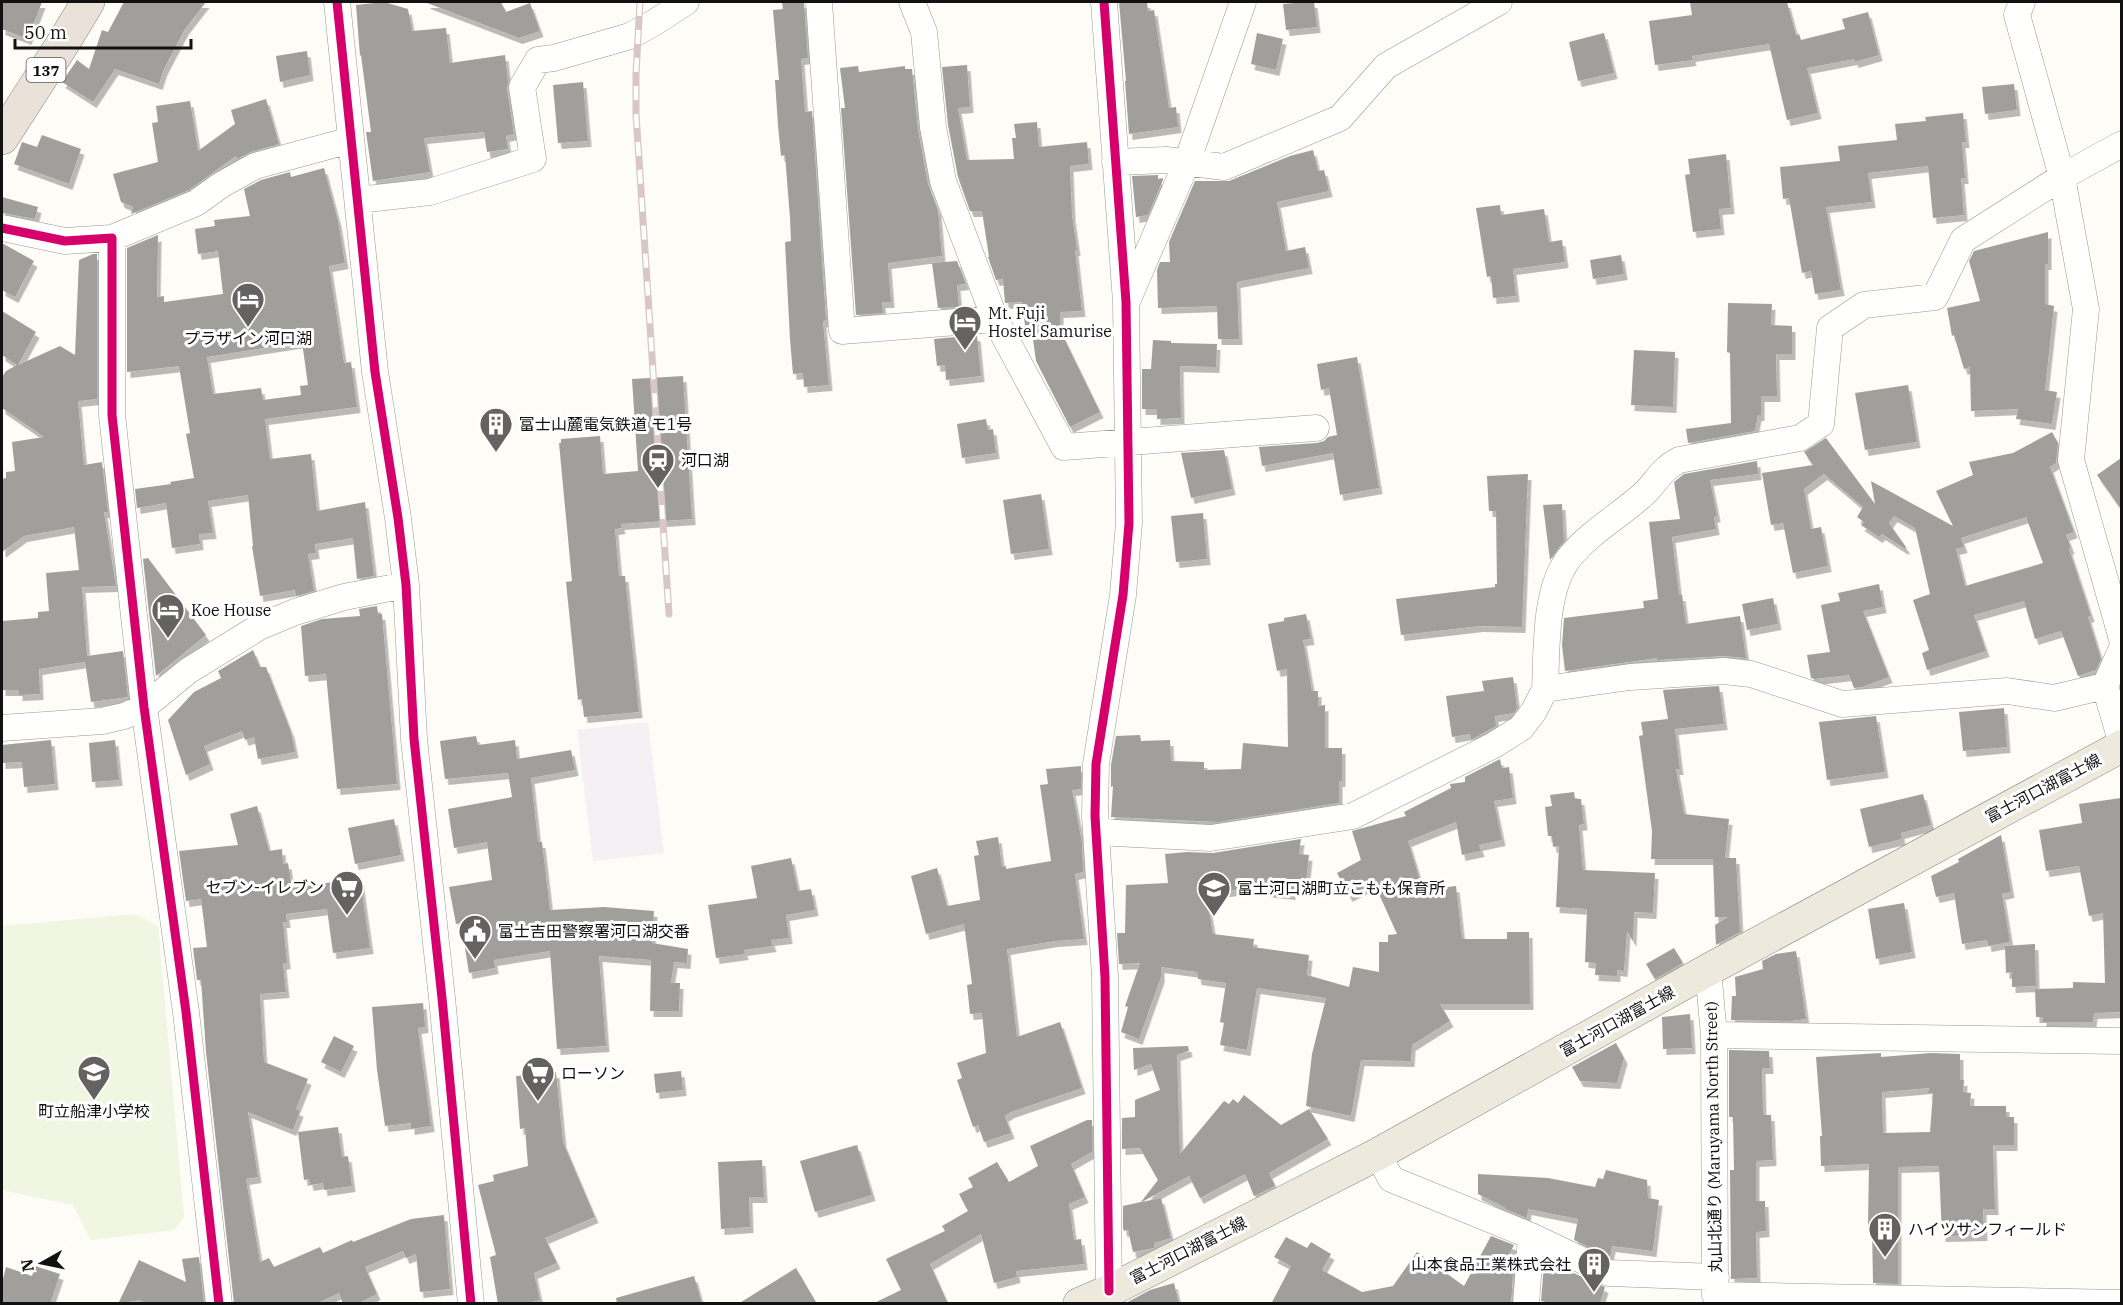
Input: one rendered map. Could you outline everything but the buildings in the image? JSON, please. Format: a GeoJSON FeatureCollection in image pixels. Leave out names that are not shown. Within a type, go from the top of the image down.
{"type":"FeatureCollection","features":[{"type":"Feature","properties":{"kind":"highway","name":"137"},"geometry":{"type":"LineString","coordinates":[[2,138],[88,2]]}},
{"type":"Feature","properties":{"kind":"main road","name":"富士河口湖富士線"},"geometry":{"type":"LineString","coordinates":[[1079,1304],[1109,1297],[1378,1154],[1708,970],[2121,745]]}},
{"type":"Feature","properties":{"kind":"street"},"geometry":{"type":"LineString","coordinates":[[337,2],[375,372],[406,585],[414,739],[442,998],[471,1304]]}},
{"type":"Feature","properties":{"kind":"street"},"geometry":{"type":"LineString","coordinates":[[358,200],[430,192],[533,159],[522,87],[538,60],[554,58],[630,36],[686,2]]}},
{"type":"Feature","properties":{"kind":"street"},"geometry":{"type":"LineString","coordinates":[[819,2],[842,331],[995,319]]}},
{"type":"Feature","properties":{"kind":"street"},"geometry":{"type":"LineString","coordinates":[[912,2],[924,32],[933,126],[943,181],[995,319],[1065,447],[1316,428]]}},
{"type":"Feature","properties":{"kind":"street"},"geometry":{"type":"LineString","coordinates":[[1104,2],[1126,302],[1129,523],[1123,595],[1096,764],[1096,830],[1105,977],[1109,1297]]}},
{"type":"Feature","properties":{"kind":"street"},"geometry":{"type":"LineString","coordinates":[[1126,302],[1187,162],[1243,2]]}},
{"type":"Feature","properties":{"kind":"street"},"geometry":{"type":"LineString","coordinates":[[1115,162],[1166,160],[1224,168],[1340,118],[1386,66],[1499,2]]}},
{"type":"Feature","properties":{"kind":"street"},"geometry":{"type":"LineString","coordinates":[[2022,2],[2017,15],[2062,177],[2086,309],[2071,460],[2121,639]]}},
{"type":"Feature","properties":{"kind":"street"},"geometry":{"type":"LineString","coordinates":[[2,228],[65,241],[112,238],[196,203],[220,185],[255,166],[351,140]]}},
{"type":"Feature","properties":{"kind":"street"},"geometry":{"type":"LineString","coordinates":[[1096,830],[1211,838],[1353,816],[1494,745],[1521,728],[1534,711],[1545,689],[1549,613],[1557,581],[1568,560],[1588,538],[1642,496],[1666,467],[1678,460],[1800,438],[1821,424],[1830,328],[1864,305],[1935,297],[1963,240],[2062,177],[2121,144]]}},
{"type":"Feature","properties":{"kind":"street"},"geometry":{"type":"LineString","coordinates":[[112,238],[112,415],[144,706],[186,1012],[219,1304]]}},
{"type":"Feature","properties":{"kind":"street"},"geometry":{"type":"LineString","coordinates":[[2,728],[102,721],[124,716],[144,706],[188,671],[259,627],[295,612],[344,597],[406,585]]}},
{"type":"Feature","properties":{"kind":"street"},"geometry":{"type":"LineString","coordinates":[[2121,648],[2105,686],[2121,745]]}},
{"type":"Feature","properties":{"kind":"street"},"geometry":{"type":"LineString","coordinates":[[1545,689],[1630,677],[1724,671],[1751,674],[1842,704],[2007,691],[2054,698],[2105,686]]}},
{"type":"Feature","properties":{"kind":"street","name":"丸山北通り (Maruyama North Street)"},"geometry":{"type":"LineString","coordinates":[[1708,970],[1714,1035],[1715,1292]]}},
{"type":"Feature","properties":{"kind":"street"},"geometry":{"type":"LineString","coordinates":[[1714,1035],[2121,1041]]}},
{"type":"Feature","properties":{"kind":"street"},"geometry":{"type":"LineString","coordinates":[[1378,1154],[1391,1179],[1531,1236],[1609,1273],[1715,1292],[2121,1303]]}},
{"type":"Feature","properties":{"kind":"street"},"geometry":{"type":"LineString","coordinates":[[1526,1304],[1531,1236]]}},
{"type":"Feature","properties":{"kind":"shaded area"},"geometry":{"type":"Polygon","coordinates":[[[648,722],[664,853],[593,861],[577,730],[648,722]]]}},
{"type":"Feature","properties":{"kind":"green space","name":"町立船津小学校"},"geometry":{"type":"Polygon","coordinates":[[[135,914],[158,926],[184,1217],[174,1230],[91,1240],[73,1205],[2,1190],[2,926],[135,914]]]}},
{"type":"Feature","properties":{"kind":"railway"},"geometry":{"type":"LineString","coordinates":[[640,2],[636,114],[669,614]]}},
{"type":"Feature","properties":{"kind":"cycle path"},"geometry":{"type":"LineString","coordinates":[[337,2],[375,372],[406,585],[414,739],[442,998],[471,1304]]}},
{"type":"Feature","properties":{"kind":"cycle path"},"geometry":{"type":"LineString","coordinates":[[1104,2],[1126,302],[1129,523],[1123,595],[1096,764],[1095,816],[1105,977],[1109,1291]]}},
{"type":"Feature","properties":{"kind":"cycle path"},"geometry":{"type":"LineString","coordinates":[[2,228],[65,241],[112,238],[112,415],[144,707],[186,1012],[219,1304]]}},
{"type":"Feature","properties":{"kind":"place","name":"プラザイン河口湖"},"geometry":{"type":"Point","coordinates":[248,328]}},
{"type":"Feature","properties":{"kind":"place","name":"Mt. Fuji Hostel Samurise"},"geometry":{"type":"Point","coordinates":[965,351]}},
{"type":"Feature","properties":{"kind":"place","name":"富士山麓電気鉄道 モ1号"},"geometry":{"type":"Point","coordinates":[496,453]}},
{"type":"Feature","properties":{"kind":"place","name":"河口湖"},"geometry":{"type":"Point","coordinates":[658,489]}},
{"type":"Feature","properties":{"kind":"place","name":"Koe House"},"geometry":{"type":"Point","coordinates":[168,639]}},
{"type":"Feature","properties":{"kind":"place","name":"セブン-イレブン"},"geometry":{"type":"Point","coordinates":[347,916]}},
{"type":"Feature","properties":{"kind":"place","name":"富士河口湖町立こもも保育所"},"geometry":{"type":"Point","coordinates":[1214,917]}},
{"type":"Feature","properties":{"kind":"place","name":"富士吉田警察署河口湖交番"},"geometry":{"type":"Point","coordinates":[475,960]}},
{"type":"Feature","properties":{"kind":"place","name":"町立船津小学校"},"geometry":{"type":"Point","coordinates":[94,1101]}},
{"type":"Feature","properties":{"kind":"place","name":"ローソン"},"geometry":{"type":"Point","coordinates":[538,1102]}},
{"type":"Feature","properties":{"kind":"place","name":"ハイツサンフィールド"},"geometry":{"type":"Point","coordinates":[1885,1258]}},
{"type":"Feature","properties":{"kind":"place","name":"山本食品工業株式会社"},"geometry":{"type":"Point","coordinates":[1594,1293]}}]}
